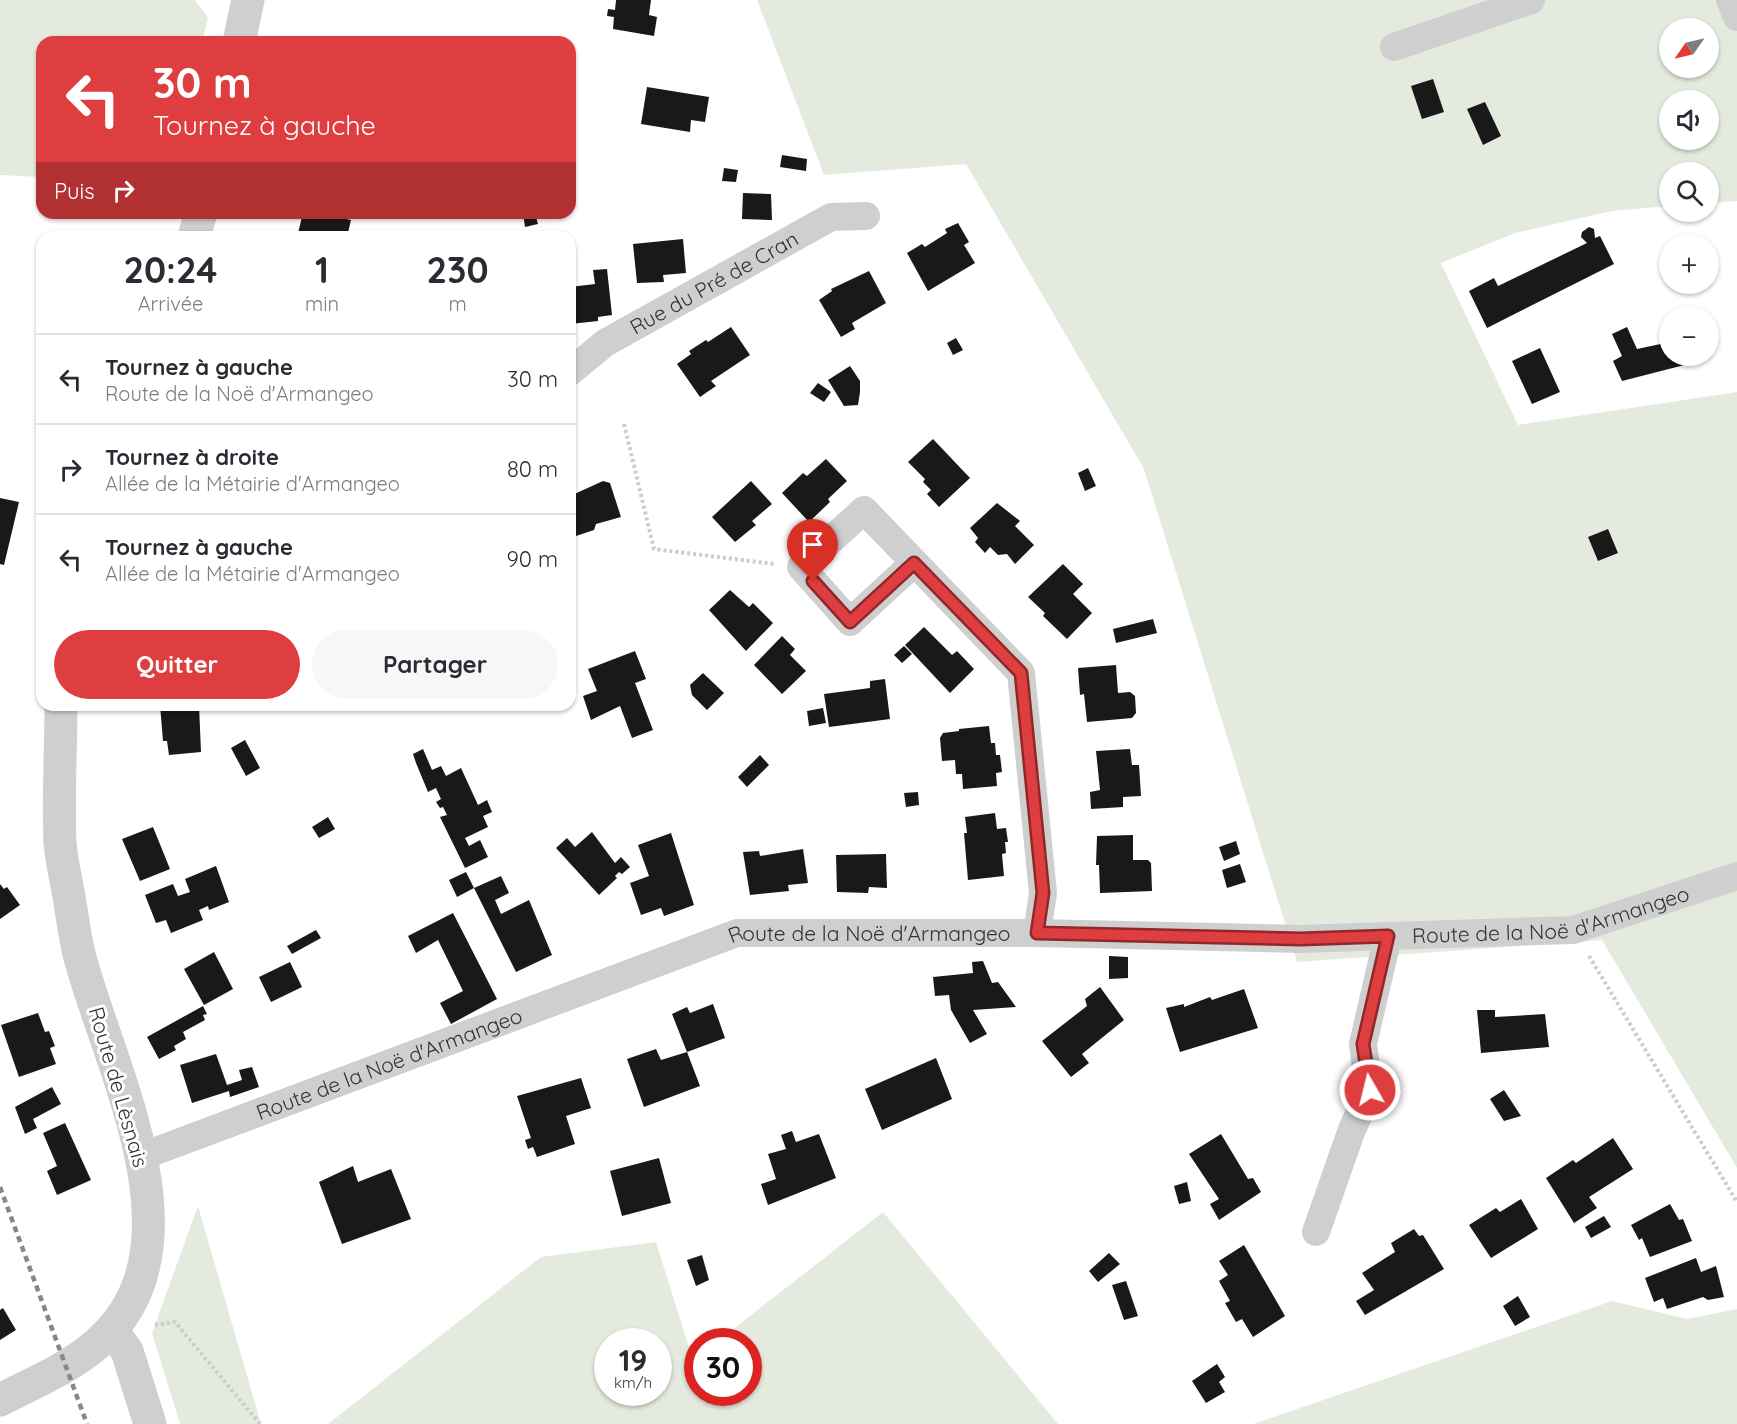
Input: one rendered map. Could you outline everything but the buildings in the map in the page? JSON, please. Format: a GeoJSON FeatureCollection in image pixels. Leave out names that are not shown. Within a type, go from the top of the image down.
{"type":"FeatureCollection","features":[{"type":"Feature","properties":{"kind":"street"},"geometry":{"type":"LineString","coordinates":[[240,36],[248,0]]}},
{"type":"Feature","properties":{"kind":"street"},"geometry":{"type":"LineString","coordinates":[[1394,47],[1531,0]]}},
{"type":"Feature","properties":{"kind":"street"},"geometry":{"type":"LineString","coordinates":[[1730,0],[1737,17]]}},
{"type":"Feature","properties":{"kind":"street","name":"Rue du Pré de Cran"},"geometry":{"type":"LineString","coordinates":[[576,367],[605,343],[831,217],[866,216]]}},
{"type":"Feature","properties":{"kind":"street"},"geometry":{"type":"LineString","coordinates":[[914,563],[850,622],[801,567],[864,510],[1021,673],[1043,893],[1037,933]]}},
{"type":"Feature","properties":{"kind":"street","name":"Route de Lèsnais"},"geometry":{"type":"LineString","coordinates":[[0,1400],[84,1355],[112,1330],[128,1307],[147,1262],[151,1219],[140,1157],[79,953],[60,844],[61,711]]}},
{"type":"Feature","properties":{"kind":"street","name":"Route de la Noë d'Armangeo"},"geometry":{"type":"LineString","coordinates":[[140,1157],[737,933],[1037,933],[1300,939],[1573,930],[1737,876]]}},
{"type":"Feature","properties":{"kind":"street"},"geometry":{"type":"LineString","coordinates":[[1316,1232],[1351,1132],[1370,1090],[1363,1044],[1388,936]]}},
{"type":"Feature","properties":{"kind":"street"},"geometry":{"type":"LineString","coordinates":[[112,1330],[128,1351],[150,1424]]}},
{"type":"Feature","properties":{"kind":"path"},"geometry":{"type":"LineString","coordinates":[[624,424],[654,549],[801,567]]}},
{"type":"Feature","properties":{"kind":"path"},"geometry":{"type":"LineString","coordinates":[[1573,930],[1737,1202]]}},
{"type":"Feature","properties":{"kind":"path"},"geometry":{"type":"LineString","coordinates":[[112,1330],[175,1322],[260,1424]]}},
{"type":"Feature","properties":{"kind":"shaded area"},"geometry":{"type":"Polygon","coordinates":[[[0,0],[195,0],[208,18],[204,36],[36,36],[36,177],[0,175],[0,0]]]}},
{"type":"Feature","properties":{"kind":"shaded area"},"geometry":{"type":"Polygon","coordinates":[[[757,0],[1737,0],[1737,201],[1719,202],[1719,162],[1659,162],[1659,207],[1612,211],[1515,233],[1441,263],[1518,425],[1737,392],[1737,1168],[1602,940],[1297,962],[1144,469],[966,164],[824,175],[757,0]]]}},
{"type":"Feature","properties":{"kind":"shaded area"},"geometry":{"type":"Polygon","coordinates":[[[198,1206],[261,1424],[180,1424],[152,1333],[198,1206]]]}},
{"type":"Feature","properties":{"kind":"shaded area"},"geometry":{"type":"Polygon","coordinates":[[[883,1212],[1058,1424],[328,1424],[541,1257],[656,1242],[684,1331],[684,1406],[762,1406],[762,1328],[735,1328],[883,1212]]]}},
{"type":"Feature","properties":{"kind":"shaded area"},"geometry":{"type":"Polygon","coordinates":[[[1612,1301],[1687,1319],[1737,1309],[1737,1424],[1253,1424],[1612,1301]]]}},
{"type":"Feature","properties":{"kind":"railway"},"geometry":{"type":"LineString","coordinates":[[0,1187],[87,1424]]}},
{"type":"Feature","properties":{"kind":"route"},"geometry":{"type":"LineString","coordinates":[[813,581],[850,622],[914,563],[1021,673],[1043,893],[1037,933],[1300,939],[1388,936],[1363,1044],[1370,1090]]}}]}
